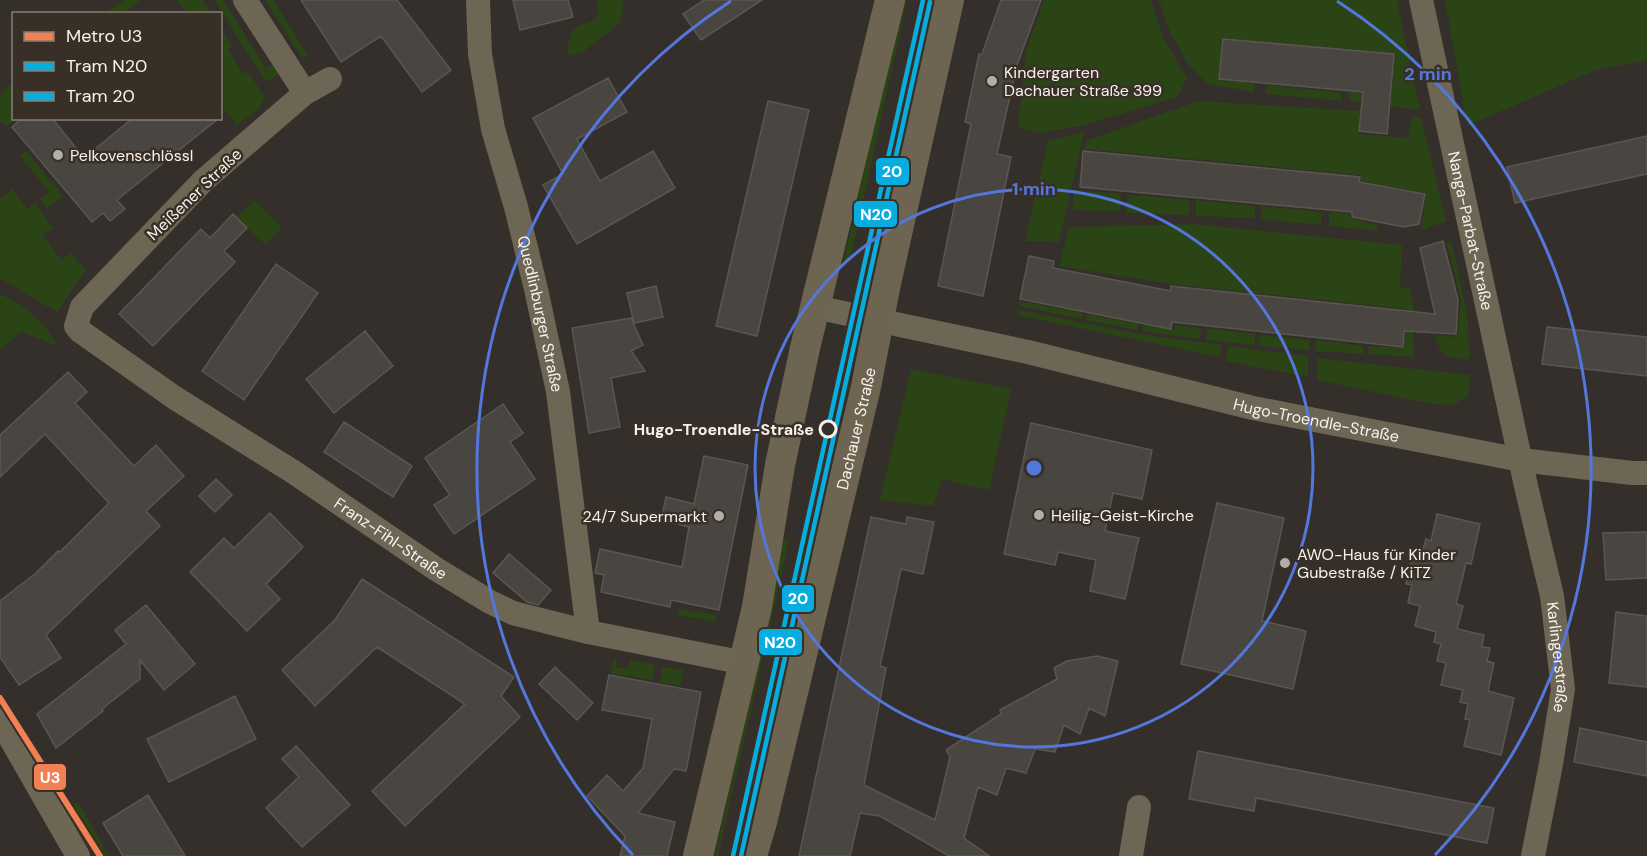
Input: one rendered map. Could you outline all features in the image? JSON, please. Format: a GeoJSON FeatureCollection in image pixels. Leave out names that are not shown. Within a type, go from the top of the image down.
{"type":"FeatureCollection","features":[{"type":"Feature","properties":{"kind":"main road"},"geometry":{"type":"LineString","coordinates":[[698,856],[757,607],[780,465],[815,307],[890,0]]}},
{"type":"Feature","properties":{"kind":"main road","name":"Dachauer Straße"},"geometry":{"type":"LineString","coordinates":[[752,856],[866,387],[949,0]]}},
{"type":"Feature","properties":{"kind":"street"},"geometry":{"type":"LineString","coordinates":[[245,0],[305,93]]}},
{"type":"Feature","properties":{"kind":"street","name":"Quedlinburger Straße"},"geometry":{"type":"LineString","coordinates":[[478,0],[480,54],[493,129],[516,207],[546,326],[558,392],[588,632]]}},
{"type":"Feature","properties":{"kind":"street","name":"Nanga-Parbat-Straße"},"geometry":{"type":"LineString","coordinates":[[1421,0],[1521,460]]}},
{"type":"Feature","properties":{"kind":"street","name":"Meißener Straße"},"geometry":{"type":"LineString","coordinates":[[76,326],[82,307],[195,189],[305,93],[330,79]]}},
{"type":"Feature","properties":{"kind":"street","name":"Hugo-Troendle-Straße"},"geometry":{"type":"LineString","coordinates":[[815,307],[1028,352],[1253,408],[1521,460],[1647,473]]}},
{"type":"Feature","properties":{"kind":"street","name":"Franz-Fihl-Straße"},"geometry":{"type":"LineString","coordinates":[[76,326],[175,398],[292,471],[467,589],[513,613],[588,632],[745,663]]}},
{"type":"Feature","properties":{"kind":"street","name":"Karlingerstraße"},"geometry":{"type":"LineString","coordinates":[[1521,460],[1552,596],[1563,689],[1533,856]]}},
{"type":"Feature","properties":{"kind":"street"},"geometry":{"type":"LineString","coordinates":[[0,720],[78,856]]}},
{"type":"Feature","properties":{"kind":"street"},"geometry":{"type":"LineString","coordinates":[[1131,856],[1139,807]]}},
{"type":"Feature","properties":{"kind":"green space"},"geometry":{"type":"Polygon","coordinates":[[[124,0],[141,0],[125,12],[106,12],[124,0]]]}},
{"type":"Feature","properties":{"kind":"green space"},"geometry":{"type":"Polygon","coordinates":[[[177,0],[203,0],[210,12],[187,12],[177,0]]]}},
{"type":"Feature","properties":{"kind":"green space"},"geometry":{"type":"Polygon","coordinates":[[[214,0],[223,0],[266,68],[272,64],[279,74],[266,82],[214,0]]]}},
{"type":"Feature","properties":{"kind":"green space"},"geometry":{"type":"Polygon","coordinates":[[[265,0],[273,0],[308,55],[302,58],[265,0]]]}},
{"type":"Feature","properties":{"kind":"green space"},"geometry":{"type":"Polygon","coordinates":[[[597,0],[624,0],[620,23],[584,51],[567,56],[572,32],[594,21],[599,10],[597,0]]]}},
{"type":"Feature","properties":{"kind":"green space"},"geometry":{"type":"Polygon","coordinates":[[[902,0],[907,0],[850,261],[844,260],[902,0]]]}},
{"type":"Feature","properties":{"kind":"green space"},"geometry":{"type":"Polygon","coordinates":[[[926,0],[930,0],[919,48],[910,114],[877,269],[867,266],[926,0]]]}},
{"type":"Feature","properties":{"kind":"green space"},"geometry":{"type":"Polygon","coordinates":[[[1044,0],[1151,0],[1164,39],[1187,78],[1177,97],[1081,126],[1041,133],[1018,128],[1026,51],[1044,0]]]}},
{"type":"Feature","properties":{"kind":"green space"},"geometry":{"type":"Polygon","coordinates":[[[1159,0],[1397,0],[1420,110],[1349,101],[1349,92],[1391,96],[1395,53],[1222,38],[1219,80],[1255,83],[1254,92],[1208,84],[1188,64],[1170,32],[1159,0]]]}},
{"type":"Feature","properties":{"kind":"green space"},"geometry":{"type":"Polygon","coordinates":[[[1445,0],[1647,0],[1647,60],[1596,70],[1467,126],[1445,0]]]}},
{"type":"Feature","properties":{"kind":"green space"},"geometry":{"type":"Polygon","coordinates":[[[222,31],[232,46],[228,49],[243,74],[248,72],[265,97],[260,108],[237,125],[222,107],[222,31]]]}},
{"type":"Feature","properties":{"kind":"green space"},"geometry":{"type":"Polygon","coordinates":[[[12,83],[12,120],[15,120],[7,126],[3,122],[0,124],[0,95],[12,83]]]}},
{"type":"Feature","properties":{"kind":"green space"},"geometry":{"type":"Polygon","coordinates":[[[1267,85],[1341,93],[1341,101],[1266,94],[1267,85]]]}},
{"type":"Feature","properties":{"kind":"green space"},"geometry":{"type":"Polygon","coordinates":[[[1198,101],[1360,111],[1358,134],[1409,138],[1411,117],[1421,118],[1446,221],[1421,230],[1426,193],[1361,181],[1361,175],[1085,149],[1086,141],[1198,101]]]}},
{"type":"Feature","properties":{"kind":"green space"},"geometry":{"type":"Polygon","coordinates":[[[1084,132],[1059,242],[1025,241],[1048,141],[1084,132]]]}},
{"type":"Feature","properties":{"kind":"green space"},"geometry":{"type":"Polygon","coordinates":[[[26,151],[63,196],[47,208],[40,199],[49,192],[20,156],[26,151]]]}},
{"type":"Feature","properties":{"kind":"green space"},"geometry":{"type":"Polygon","coordinates":[[[12,189],[27,209],[35,203],[53,228],[43,235],[61,260],[71,253],[86,270],[57,312],[0,278],[0,199],[12,189]]]}},
{"type":"Feature","properties":{"kind":"green space"},"geometry":{"type":"Polygon","coordinates":[[[1074,190],[1121,194],[1120,211],[1072,210],[1074,190]]]}},
{"type":"Feature","properties":{"kind":"green space"},"geometry":{"type":"Polygon","coordinates":[[[1128,195],[1189,200],[1189,215],[1126,213],[1128,195]]]}},
{"type":"Feature","properties":{"kind":"green space"},"geometry":{"type":"Polygon","coordinates":[[[254,200],[282,227],[266,245],[237,218],[254,200]]]}},
{"type":"Feature","properties":{"kind":"green space"},"geometry":{"type":"Polygon","coordinates":[[[1196,200],[1255,206],[1255,218],[1196,216],[1196,200]]]}},
{"type":"Feature","properties":{"kind":"green space"},"geometry":{"type":"Polygon","coordinates":[[[1262,206],[1321,212],[1321,225],[1261,219],[1262,206]]]}},
{"type":"Feature","properties":{"kind":"green space"},"geometry":{"type":"Polygon","coordinates":[[[1329,212],[1350,214],[1350,218],[1378,225],[1377,231],[1329,226],[1329,212]]]}},
{"type":"Feature","properties":{"kind":"green space"},"geometry":{"type":"Polygon","coordinates":[[[1193,224],[1402,245],[1400,287],[1410,289],[1413,305],[1414,357],[1368,354],[1369,346],[1404,348],[1407,309],[1171,284],[1059,266],[1069,227],[1193,224]]]}},
{"type":"Feature","properties":{"kind":"green space"},"geometry":{"type":"Polygon","coordinates":[[[1446,241],[1452,243],[1468,319],[1469,359],[1446,355],[1442,352],[1435,335],[1457,337],[1461,300],[1446,241]]]}},
{"type":"Feature","properties":{"kind":"green space"},"geometry":{"type":"Polygon","coordinates":[[[0,294],[18,304],[41,322],[58,347],[21,331],[0,351],[0,294]]]}},
{"type":"Feature","properties":{"kind":"green space"},"geometry":{"type":"Polygon","coordinates":[[[1020,301],[1083,313],[1082,319],[1019,306],[1020,301]]]}},
{"type":"Feature","properties":{"kind":"green space"},"geometry":{"type":"Polygon","coordinates":[[[1018,310],[1139,334],[1222,345],[1220,357],[1017,315],[1018,310]]]}},
{"type":"Feature","properties":{"kind":"green space"},"geometry":{"type":"Polygon","coordinates":[[[1087,314],[1139,324],[1137,330],[1086,320],[1087,314]]]}},
{"type":"Feature","properties":{"kind":"green space"},"geometry":{"type":"Polygon","coordinates":[[[1143,325],[1174,330],[1175,325],[1201,328],[1200,339],[1142,331],[1143,325]]]}},
{"type":"Feature","properties":{"kind":"green space"},"geometry":{"type":"Polygon","coordinates":[[[1207,329],[1255,334],[1255,345],[1206,340],[1207,329]]]}},
{"type":"Feature","properties":{"kind":"green space"},"geometry":{"type":"Polygon","coordinates":[[[1260,335],[1309,340],[1309,350],[1259,346],[1260,335]]]}},
{"type":"Feature","properties":{"kind":"green space"},"geometry":{"type":"Polygon","coordinates":[[[1316,340],[1363,346],[1363,354],[1316,351],[1316,340]]]}},
{"type":"Feature","properties":{"kind":"green space"},"geometry":{"type":"Polygon","coordinates":[[[1228,346],[1308,356],[1308,377],[1226,361],[1228,346]]]}},
{"type":"Feature","properties":{"kind":"green space"},"geometry":{"type":"Polygon","coordinates":[[[1317,358],[1470,375],[1468,397],[1451,405],[1432,404],[1317,380],[1317,358]]]}},
{"type":"Feature","properties":{"kind":"green space"},"geometry":{"type":"Polygon","coordinates":[[[911,369],[1011,389],[989,490],[942,479],[933,506],[880,500],[911,369]]]}},
{"type":"Feature","properties":{"kind":"green space"},"geometry":{"type":"Polygon","coordinates":[[[781,539],[789,541],[718,856],[715,856],[765,635],[781,539]]]}},
{"type":"Feature","properties":{"kind":"green space"},"geometry":{"type":"Polygon","coordinates":[[[806,546],[815,549],[799,601],[758,795],[738,856],[806,546]]]}},
{"type":"Feature","properties":{"kind":"green space"},"geometry":{"type":"Polygon","coordinates":[[[678,609],[717,615],[716,622],[677,615],[678,609]]]}},
{"type":"Feature","properties":{"kind":"green space"},"geometry":{"type":"Polygon","coordinates":[[[614,659],[617,660],[616,667],[628,669],[630,660],[655,665],[652,680],[611,673],[614,659]]]}},
{"type":"Feature","properties":{"kind":"green space"},"geometry":{"type":"Polygon","coordinates":[[[662,667],[683,670],[680,686],[660,682],[662,667]]]}},
{"type":"Feature","properties":{"kind":"green space"},"geometry":{"type":"Polygon","coordinates":[[[78,802],[109,856],[94,856],[67,808],[78,802]]]}},
{"type":"Feature","properties":{"kind":"building"},"geometry":{"type":"Polygon","coordinates":[[[301,0],[397,0],[451,70],[422,92],[381,36],[341,62],[301,0]]]}},
{"type":"Feature","properties":{"kind":"building"},"geometry":{"type":"Polygon","coordinates":[[[513,0],[568,0],[573,17],[520,30],[513,0]]]}},
{"type":"Feature","properties":{"kind":"building"},"geometry":{"type":"Polygon","coordinates":[[[704,0],[762,0],[701,40],[683,14],[704,0]]]}},
{"type":"Feature","properties":{"kind":"building"},"geometry":{"type":"Polygon","coordinates":[[[1001,0],[1041,0],[1017,65],[997,154],[1011,157],[983,296],[938,286],[971,124],[965,122],[979,54],[982,54],[1001,0]]]}},
{"type":"Feature","properties":{"kind":"building"},"geometry":{"type":"Polygon","coordinates":[[[1223,39],[1394,54],[1387,134],[1359,131],[1363,92],[1219,79],[1223,39]]]}},
{"type":"Feature","properties":{"kind":"building"},"geometry":{"type":"Polygon","coordinates":[[[608,78],[627,112],[577,139],[600,181],[653,151],[675,188],[577,244],[543,185],[563,174],[533,118],[608,78]]]}},
{"type":"Feature","properties":{"kind":"building"},"geometry":{"type":"Polygon","coordinates":[[[768,101],[809,110],[757,336],[716,326],[768,101]]]}},
{"type":"Feature","properties":{"kind":"building"},"geometry":{"type":"Polygon","coordinates":[[[20,120],[54,120],[84,158],[131,120],[217,120],[117,200],[125,209],[110,221],[103,213],[92,222],[12,127],[20,120]]]}},
{"type":"Feature","properties":{"kind":"building"},"geometry":{"type":"Polygon","coordinates":[[[1647,136],[1647,174],[1515,203],[1507,167],[1647,136]]]}},
{"type":"Feature","properties":{"kind":"building"},"geometry":{"type":"Polygon","coordinates":[[[1083,151],[1360,177],[1359,182],[1425,194],[1419,224],[1404,227],[1352,217],[1352,212],[1080,187],[1083,151]]]}},
{"type":"Feature","properties":{"kind":"building"},"geometry":{"type":"Polygon","coordinates":[[[233,214],[247,228],[224,251],[235,262],[153,346],[119,314],[201,229],[210,238],[233,214]]]}},
{"type":"Feature","properties":{"kind":"building"},"geometry":{"type":"Polygon","coordinates":[[[1443,241],[1458,300],[1456,334],[1404,331],[1403,347],[1172,322],[1171,329],[1020,299],[1029,256],[1054,261],[1053,268],[1171,291],[1171,286],[1435,314],[1420,248],[1443,241]]]}},
{"type":"Feature","properties":{"kind":"building"},"geometry":{"type":"Polygon","coordinates":[[[276,264],[318,293],[244,400],[202,371],[276,264]]]}},
{"type":"Feature","properties":{"kind":"building"},"geometry":{"type":"Polygon","coordinates":[[[656,286],[663,317],[634,323],[627,293],[656,286]]]}},
{"type":"Feature","properties":{"kind":"building"},"geometry":{"type":"Polygon","coordinates":[[[631,318],[643,345],[631,351],[645,371],[611,378],[620,427],[589,433],[572,328],[631,318]]]}},
{"type":"Feature","properties":{"kind":"building"},"geometry":{"type":"Polygon","coordinates":[[[1547,327],[1647,337],[1647,376],[1542,364],[1547,327]]]}},
{"type":"Feature","properties":{"kind":"building"},"geometry":{"type":"Polygon","coordinates":[[[365,331],[393,366],[334,413],[306,379],[365,331]]]}},
{"type":"Feature","properties":{"kind":"building"},"geometry":{"type":"Polygon","coordinates":[[[68,372],[87,392],[75,403],[134,466],[156,445],[184,476],[146,511],[160,526],[46,635],[61,658],[19,685],[0,657],[0,601],[36,573],[58,551],[60,552],[109,503],[45,434],[0,477],[0,435],[68,372]]]}},
{"type":"Feature","properties":{"kind":"building"},"geometry":{"type":"Polygon","coordinates":[[[503,404],[523,433],[510,442],[535,479],[454,534],[434,505],[450,495],[425,458],[503,404]]]}},
{"type":"Feature","properties":{"kind":"building"},"geometry":{"type":"Polygon","coordinates":[[[344,422],[412,466],[393,497],[324,452],[344,422]]]}},
{"type":"Feature","properties":{"kind":"building","name":"Heilig-Geist-Kirche"},"geometry":{"type":"Polygon","coordinates":[[[1031,423],[1152,450],[1142,499],[1113,493],[1105,531],[1139,538],[1125,599],[1090,591],[1096,560],[1058,552],[1055,565],[1004,554],[1031,423]]]}},
{"type":"Feature","properties":{"kind":"building"},"geometry":{"type":"Polygon","coordinates":[[[704,456],[748,465],[719,610],[671,600],[670,607],[601,592],[604,575],[595,573],[600,549],[682,567],[689,527],[661,520],[666,497],[694,504],[704,456]]]}},
{"type":"Feature","properties":{"kind":"building"},"geometry":{"type":"Polygon","coordinates":[[[216,479],[232,495],[215,512],[199,496],[216,479]]]}},
{"type":"Feature","properties":{"kind":"building"},"geometry":{"type":"Polygon","coordinates":[[[1217,503],[1284,518],[1262,621],[1306,631],[1293,689],[1181,664],[1217,503]]]}},
{"type":"Feature","properties":{"kind":"building"},"geometry":{"type":"Polygon","coordinates":[[[270,513],[303,547],[266,584],[280,599],[247,631],[190,572],[224,538],[234,548],[270,513]]]}},
{"type":"Feature","properties":{"kind":"building"},"geometry":{"type":"Polygon","coordinates":[[[1437,514],[1480,524],[1471,564],[1466,563],[1456,604],[1463,606],[1457,629],[1484,635],[1482,647],[1490,648],[1487,661],[1494,663],[1488,691],[1514,698],[1501,755],[1464,746],[1470,720],[1465,719],[1468,704],[1460,702],[1463,690],[1441,685],[1446,663],[1437,661],[1441,644],[1434,642],[1436,632],[1415,626],[1420,606],[1408,603],[1412,585],[1406,584],[1413,554],[1421,556],[1426,539],[1431,541],[1437,514]]]}},
{"type":"Feature","properties":{"kind":"building"},"geometry":{"type":"Polygon","coordinates":[[[871,517],[906,524],[907,517],[934,522],[923,574],[901,569],[880,666],[886,668],[864,785],[935,820],[950,757],[946,750],[1001,714],[1000,710],[1057,679],[1054,668],[1067,661],[1097,656],[1118,661],[1105,716],[1089,708],[1080,734],[1064,725],[1055,752],[1035,749],[1026,773],[1006,768],[997,795],[978,787],[964,838],[989,856],[949,856],[880,816],[860,813],[850,856],[799,856],[871,517]]]}},
{"type":"Feature","properties":{"kind":"building"},"geometry":{"type":"Polygon","coordinates":[[[1647,532],[1647,578],[1606,580],[1603,533],[1647,532]]]}},
{"type":"Feature","properties":{"kind":"building"},"geometry":{"type":"Polygon","coordinates":[[[509,554],[551,590],[538,605],[527,602],[493,573],[509,554]]]}},
{"type":"Feature","properties":{"kind":"building"},"geometry":{"type":"Polygon","coordinates":[[[362,579],[514,677],[501,696],[520,717],[405,826],[372,791],[465,704],[377,647],[315,706],[282,670],[335,620],[362,579]]]}},
{"type":"Feature","properties":{"kind":"building"},"geometry":{"type":"Polygon","coordinates":[[[146,605],[195,664],[164,690],[140,660],[140,679],[56,748],[37,714],[126,644],[115,630],[146,605]]]}},
{"type":"Feature","properties":{"kind":"building"},"geometry":{"type":"Polygon","coordinates":[[[1616,612],[1647,616],[1647,687],[1609,683],[1616,612]]]}},
{"type":"Feature","properties":{"kind":"building"},"geometry":{"type":"Polygon","coordinates":[[[555,667],[593,703],[577,720],[539,684],[555,667]]]}},
{"type":"Feature","properties":{"kind":"building"},"geometry":{"type":"Polygon","coordinates":[[[609,675],[701,692],[686,771],[674,769],[638,813],[675,822],[667,856],[620,856],[625,836],[587,796],[607,775],[623,791],[643,768],[652,719],[602,710],[609,675]]]}},
{"type":"Feature","properties":{"kind":"building"},"geometry":{"type":"Polygon","coordinates":[[[235,696],[256,739],[169,782],[147,739],[235,696]]]}},
{"type":"Feature","properties":{"kind":"building"},"geometry":{"type":"Polygon","coordinates":[[[1580,728],[1647,742],[1647,776],[1574,762],[1580,728]]]}},
{"type":"Feature","properties":{"kind":"building"},"geometry":{"type":"Polygon","coordinates":[[[296,746],[350,805],[302,847],[266,808],[299,777],[282,759],[296,746]]]}},
{"type":"Feature","properties":{"kind":"building"},"geometry":{"type":"Polygon","coordinates":[[[1198,751],[1494,808],[1487,843],[1256,798],[1254,811],[1189,799],[1198,751]]]}},
{"type":"Feature","properties":{"kind":"building"},"geometry":{"type":"Polygon","coordinates":[[[148,795],[185,856],[123,856],[103,823],[148,795]]]}},
{"type":"Feature","properties":{"kind":"metro line","name":"U3"},"geometry":{"type":"LineString","coordinates":[[0,698],[100,856]]}},
{"type":"Feature","properties":{"kind":"tram line","name":"N20"},"geometry":{"type":"LineString","coordinates":[[733,856],[923,0]]}},
{"type":"Feature","properties":{"kind":"tram line","name":"20"},"geometry":{"type":"LineString","coordinates":[[741,856],[930,2]]}},
{"type":"Feature","properties":{"kind":"place","name":"Kindergarten Dachauer Straße 399"},"geometry":{"type":"Point","coordinates":[992,81]}},
{"type":"Feature","properties":{"kind":"place","name":"Pelkovenschlössl"},"geometry":{"type":"Point","coordinates":[58,155]}},
{"type":"Feature","properties":{"kind":"place","name":"Hugo-Troendle-Straße"},"geometry":{"type":"Point","coordinates":[828,429]}},
{"type":"Feature","properties":{"kind":"place","name":"Heilig-Geist-Kirche"},"geometry":{"type":"Point","coordinates":[1039,515]}},
{"type":"Feature","properties":{"kind":"place","name":"24/7 Supermarkt"},"geometry":{"type":"Point","coordinates":[719,516]}},
{"type":"Feature","properties":{"kind":"place","name":"AWO-Haus für Kinder Gubestraße / KiTZ"},"geometry":{"type":"Point","coordinates":[1285,563]}}]}
